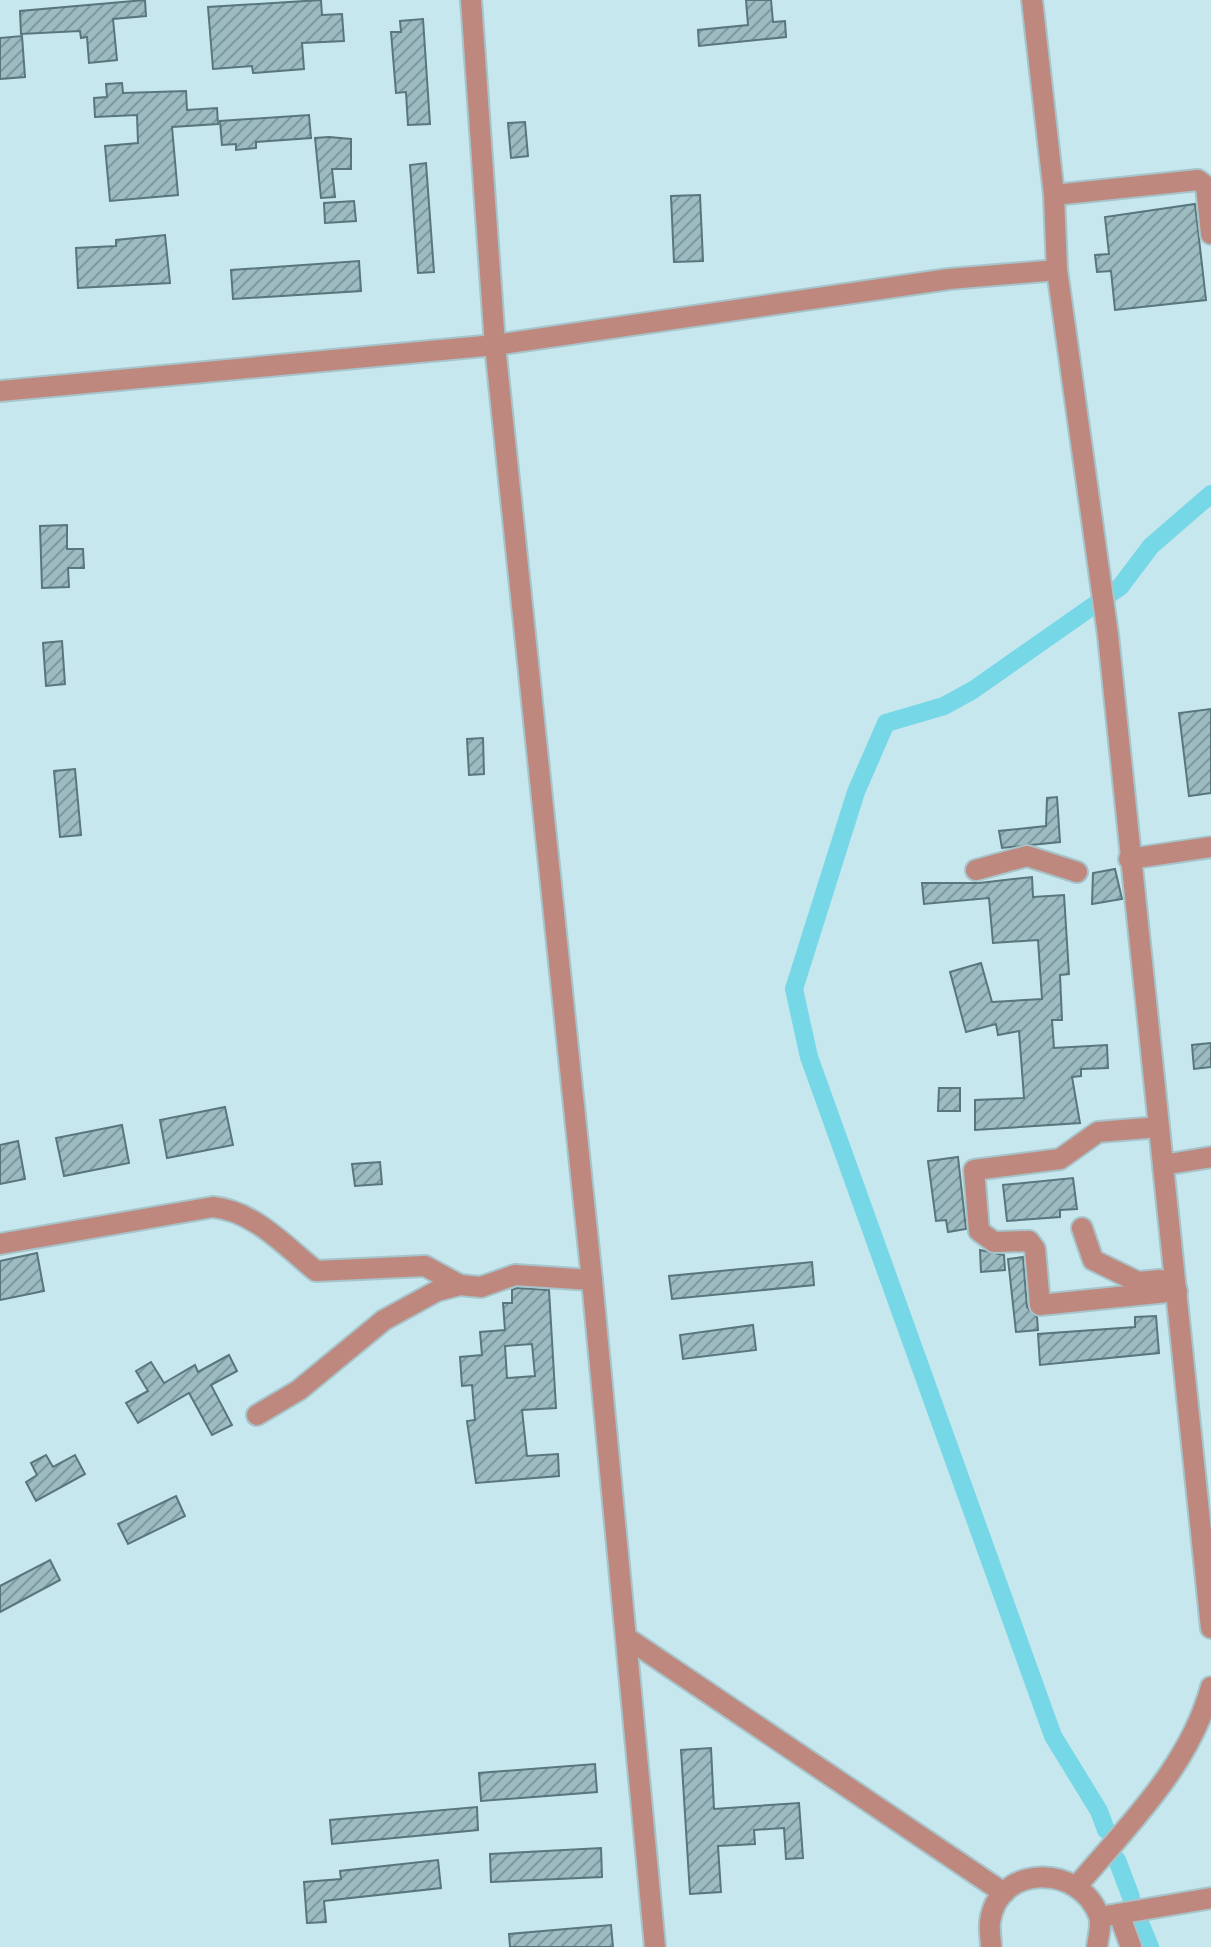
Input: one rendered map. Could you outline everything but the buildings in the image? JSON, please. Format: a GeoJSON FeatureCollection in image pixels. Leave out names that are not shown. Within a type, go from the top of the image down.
{"type":"FeatureCollection","features":[{"type":"Feature","properties":{"kind":"street"},"geometry":{"type":"LineString","coordinates":[[471,0],[495,345],[592,1280],[655,1947]]}},
{"type":"Feature","properties":{"kind":"street"},"geometry":{"type":"LineString","coordinates":[[1032,0],[1054,195],[1057,270],[1108,635],[1211,1628]]}},
{"type":"Feature","properties":{"kind":"street"},"geometry":{"type":"LineString","coordinates":[[1054,195],[1198,180],[1206,186],[1211,234]]}},
{"type":"Feature","properties":{"kind":"street"},"geometry":{"type":"LineString","coordinates":[[0,391],[495,345],[949,279],[1057,270]]}},
{"type":"Feature","properties":{"kind":"street"},"geometry":{"type":"LineString","coordinates":[[1129,859],[1211,847]]}},
{"type":"Feature","properties":{"kind":"street"},"geometry":{"type":"LineString","coordinates":[[976,870],[1027,856],[1077,872]]}},
{"type":"Feature","properties":{"kind":"street"},"geometry":{"type":"LineString","coordinates":[[1159,1127],[1098,1132],[1060,1159],[974,1170],[979,1231],[994,1242],[1029,1241],[1035,1249],[1040,1305],[1176,1285]]}},
{"type":"Feature","properties":{"kind":"street"},"geometry":{"type":"LineString","coordinates":[[1163,1165],[1211,1157]]}},
{"type":"Feature","properties":{"kind":"street"},"geometry":{"type":"LineString","coordinates":[[0,1244],[213,1207],[235,1209],[316,1271],[425,1266],[460,1285]]}},
{"type":"Feature","properties":{"kind":"street"},"geometry":{"type":"LineString","coordinates":[[1082,1228],[1093,1260],[1138,1282],[1176,1285]]}},
{"type":"Feature","properties":{"kind":"street"},"geometry":{"type":"LineString","coordinates":[[257,1415],[299,1390],[384,1320],[437,1291],[460,1285],[481,1287],[515,1275],[592,1280]]}},
{"type":"Feature","properties":{"kind":"street"},"geometry":{"type":"LineString","coordinates":[[627,1638],[1004,1893]]}},
{"type":"Feature","properties":{"kind":"street"},"geometry":{"type":"LineString","coordinates":[[1077,1886],[1171,1775],[1203,1715],[1211,1687]]}},
{"type":"Feature","properties":{"kind":"street"},"geometry":{"type":"LineString","coordinates":[[991,1947],[989,1920],[1004,1893],[1032,1877],[1047,1876],[1077,1886],[1109,1916],[1131,1947]]}},
{"type":"Feature","properties":{"kind":"street"},"geometry":{"type":"LineString","coordinates":[[1109,1916],[1211,1898]]}},
{"type":"Feature","properties":{"kind":"street"},"geometry":{"type":"LineString","coordinates":[[1097,1947],[1109,1916]]}},
{"type":"Feature","properties":{"kind":"waterway"},"geometry":{"type":"LineString","coordinates":[[1106,1830],[1099,1811],[1053,1736],[809,1057],[794,989],[856,792],[886,723],[944,706],[973,690],[1120,587],[1151,546],[1211,494]]}},
{"type":"Feature","properties":{"kind":"waterway"},"geometry":{"type":"LineString","coordinates":[[1117,1860],[1131,1897]]}},
{"type":"Feature","properties":{"kind":"waterway"},"geometry":{"type":"LineString","coordinates":[[1141,1925],[1150,1947]]}}]}
